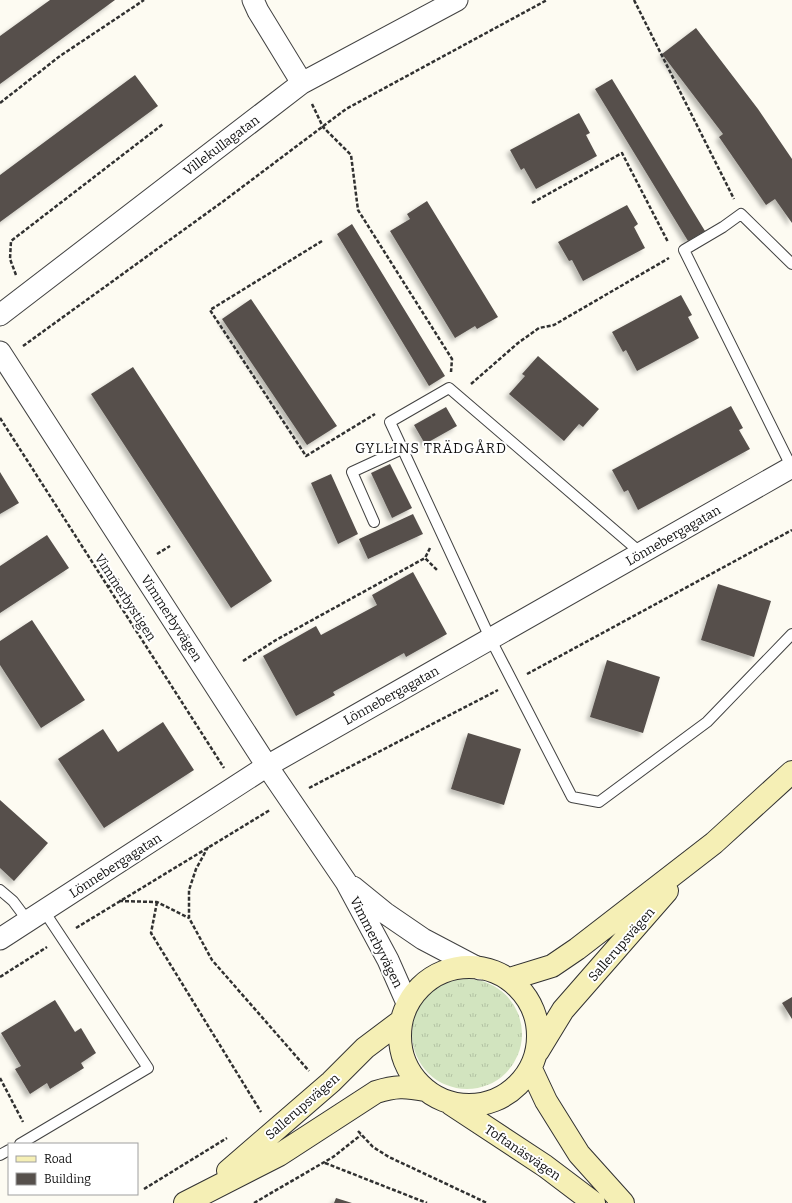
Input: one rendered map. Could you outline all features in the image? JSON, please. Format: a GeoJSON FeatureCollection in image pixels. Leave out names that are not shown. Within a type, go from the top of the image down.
{"type":"FeatureCollection","features":[{"type":"Feature","properties":{"kind":"main road","name":"Sallerupsvägen"},"geometry":{"type":"LineString","coordinates":[[185,1203],[279,1155],[376,1092],[404,1086],[425,1090],[450,1103],[473,1105],[496,1100],[516,1087],[534,1061],[563,1010],[655,904],[714,843],[792,772]]}},
{"type":"Feature","properties":{"kind":"main road","name":"Sallerupsvägen"},"geometry":{"type":"LineString","coordinates":[[510,978],[552,966],[577,949],[714,843]]}},
{"type":"Feature","properties":{"kind":"main road","name":"Sallerupsvägen"},"geometry":{"type":"LineString","coordinates":[[204,1192],[331,1082],[404,1012],[419,989],[433,978],[451,969],[480,968],[510,978],[526,995],[536,1014],[539,1036],[534,1061]]}},
{"type":"Feature","properties":{"kind":"main road","name":"Sallerupsvägen"},"geometry":{"type":"LineString","coordinates":[[404,1012],[399,1040],[403,1059],[412,1076],[425,1090]]}},
{"type":"Feature","properties":{"kind":"main road"},"geometry":{"type":"LineString","coordinates":[[534,1061],[546,1101],[579,1154],[624,1203]]}},
{"type":"Feature","properties":{"kind":"main road","name":"Toftanäsvägen"},"geometry":{"type":"LineString","coordinates":[[450,1103],[545,1166],[594,1203]]}},
{"type":"Feature","properties":{"kind":"street"},"geometry":{"type":"LineString","coordinates":[[253,0],[258,11],[302,83]]}},
{"type":"Feature","properties":{"kind":"street","name":"Villekullagatan"},"geometry":{"type":"LineString","coordinates":[[0,315],[302,83],[457,0]]}},
{"type":"Feature","properties":{"kind":"street","name":"Vimmerbyvägen"},"geometry":{"type":"LineString","coordinates":[[3,355],[267,766],[346,882],[388,960],[404,1012]]}},
{"type":"Feature","properties":{"kind":"street","name":"Lönnebergagatan"},"geometry":{"type":"LineString","coordinates":[[0,939],[267,766],[491,640],[792,467]]}},
{"type":"Feature","properties":{"kind":"street","name":"Vimmerbyvägen"},"geometry":{"type":"LineString","coordinates":[[346,882],[423,939],[480,968]]}},
{"type":"Feature","properties":{"kind":"lane"},"geometry":{"type":"LineString","coordinates":[[792,264],[741,214],[723,227],[680,253],[792,467]]}},
{"type":"Feature","properties":{"kind":"lane"},"geometry":{"type":"LineString","coordinates":[[641,553],[449,388],[390,422],[491,640],[572,798],[599,802],[707,722],[792,634]]}},
{"type":"Feature","properties":{"kind":"lane"},"geometry":{"type":"LineString","coordinates":[[374,522],[352,472],[402,449]]}},
{"type":"Feature","properties":{"kind":"lane"},"geometry":{"type":"LineString","coordinates":[[0,890],[13,901],[36,916],[61,938],[148,1068],[22,1143]]}},
{"type":"Feature","properties":{"kind":"path"},"geometry":{"type":"LineString","coordinates":[[0,103],[60,56],[144,0]]}},
{"type":"Feature","properties":{"kind":"path"},"geometry":{"type":"LineString","coordinates":[[3,355],[323,127],[346,109],[548,0]]}},
{"type":"Feature","properties":{"kind":"path"},"geometry":{"type":"LineString","coordinates":[[634,0],[741,214]]}},
{"type":"Feature","properties":{"kind":"path"},"geometry":{"type":"LineString","coordinates":[[302,83],[323,127],[351,155],[358,210],[452,359],[449,388]]}},
{"type":"Feature","properties":{"kind":"path"},"geometry":{"type":"LineString","coordinates":[[23,296],[10,259],[11,242],[163,124]]}},
{"type":"Feature","properties":{"kind":"path"},"geometry":{"type":"LineString","coordinates":[[458,396],[518,343],[539,328],[554,325],[680,253],[622,153],[532,203]]}},
{"type":"Feature","properties":{"kind":"path"},"geometry":{"type":"LineString","coordinates":[[322,241],[210,310],[306,456],[383,409],[393,420]]}},
{"type":"Feature","properties":{"kind":"path","name":"Vimmerbystigen"},"geometry":{"type":"LineString","coordinates":[[0,418],[236,786]]}},
{"type":"Feature","properties":{"kind":"path"},"geometry":{"type":"LineString","coordinates":[[0,977],[119,901],[289,798],[512,682],[792,530]]}},
{"type":"Feature","properties":{"kind":"path"},"geometry":{"type":"LineString","coordinates":[[243,661],[276,640],[425,558]]}},
{"type":"Feature","properties":{"kind":"path"},"geometry":{"type":"LineString","coordinates":[[208,846],[196,869],[189,890],[189,918],[212,960],[313,1076]]}},
{"type":"Feature","properties":{"kind":"path"},"geometry":{"type":"LineString","coordinates":[[119,901],[158,902],[189,918]]}},
{"type":"Feature","properties":{"kind":"path"},"geometry":{"type":"LineString","coordinates":[[158,902],[151,933],[262,1114],[257,1118]]}},
{"type":"Feature","properties":{"kind":"path"},"geometry":{"type":"LineString","coordinates":[[0,1078],[32,1138]]}},
{"type":"Feature","properties":{"kind":"path"},"geometry":{"type":"LineString","coordinates":[[356,1128],[373,1147],[389,1157],[487,1203]]}},
{"type":"Feature","properties":{"kind":"path"},"geometry":{"type":"LineString","coordinates":[[254,1203],[324,1163],[361,1135]]}},
{"type":"Feature","properties":{"kind":"path"},"geometry":{"type":"LineString","coordinates":[[144,1189],[229,1137]]}},
{"type":"Feature","properties":{"kind":"path"},"geometry":{"type":"LineString","coordinates":[[324,1163],[427,1203]]}},
{"type":"Feature","properties":{"kind":"green space"},"geometry":{"type":"Polygon","coordinates":[[[467,979],[488,983],[498,988],[506,995],[513,1003],[518,1013],[522,1034],[518,1055],[513,1065],[506,1073],[498,1080],[488,1085],[467,1089],[446,1085],[436,1080],[428,1073],[421,1065],[416,1055],[412,1034],[416,1013],[421,1003],[428,995],[436,988],[446,983],[467,979]]]}},
{"type":"Feature","properties":{"kind":"building"},"geometry":{"type":"Polygon","coordinates":[[[50,0],[115,0],[0,84],[0,36],[50,0]]]}},
{"type":"Feature","properties":{"kind":"building"},"geometry":{"type":"Polygon","coordinates":[[[696,28],[758,109],[792,159],[792,223],[775,199],[766,205],[719,137],[723,134],[662,54],[696,28]]]}},
{"type":"Feature","properties":{"kind":"building"},"geometry":{"type":"Polygon","coordinates":[[[135,75],[158,106],[0,222],[0,175],[135,75]]]}},
{"type":"Feature","properties":{"kind":"building"},"geometry":{"type":"Polygon","coordinates":[[[612,79],[705,231],[688,241],[595,89],[612,79]]]}},
{"type":"Feature","properties":{"kind":"building"},"geometry":{"type":"Polygon","coordinates":[[[579,113],[590,133],[586,135],[597,156],[536,189],[524,168],[521,170],[510,150],[579,113]]]}},
{"type":"Feature","properties":{"kind":"building"},"geometry":{"type":"Polygon","coordinates":[[[427,201],[498,317],[477,329],[475,326],[455,338],[390,231],[410,219],[407,214],[427,201]]]}},
{"type":"Feature","properties":{"kind":"building"},"geometry":{"type":"Polygon","coordinates":[[[627,205],[638,224],[634,227],[645,248],[583,281],[572,260],[569,261],[558,242],[627,205]]]}},
{"type":"Feature","properties":{"kind":"building"},"geometry":{"type":"Polygon","coordinates":[[[352,224],[445,376],[429,386],[337,234],[352,224]]]}},
{"type":"Feature","properties":{"kind":"building"},"geometry":{"type":"Polygon","coordinates":[[[681,295],[692,315],[688,317],[699,338],[637,371],[626,350],[623,352],[612,332],[681,295]]]}},
{"type":"Feature","properties":{"kind":"building"},"geometry":{"type":"Polygon","coordinates":[[[251,299],[337,426],[307,445],[222,319],[251,299]]]}},
{"type":"Feature","properties":{"kind":"building"},"geometry":{"type":"Polygon","coordinates":[[[538,356],[599,409],[583,427],[579,424],[564,441],[509,394],[525,376],[522,374],[538,356]]]}},
{"type":"Feature","properties":{"kind":"building"},"geometry":{"type":"Polygon","coordinates":[[[133,367],[272,581],[231,608],[91,394],[133,367]]]}},
{"type":"Feature","properties":{"kind":"building"},"geometry":{"type":"Polygon","coordinates":[[[731,406],[743,428],[739,430],[750,449],[638,510],[628,490],[624,492],[612,470],[731,406]]]}},
{"type":"Feature","properties":{"kind":"building"},"geometry":{"type":"Polygon","coordinates":[[[446,407],[457,426],[425,444],[414,425],[446,407]]]}},
{"type":"Feature","properties":{"kind":"building"},"geometry":{"type":"Polygon","coordinates":[[[390,464],[412,508],[392,518],[371,473],[390,464]]]}},
{"type":"Feature","properties":{"kind":"building"},"geometry":{"type":"Polygon","coordinates":[[[0,472],[19,503],[0,514],[0,472]]]}},
{"type":"Feature","properties":{"kind":"building"},"geometry":{"type":"Polygon","coordinates":[[[331,474],[358,534],[338,544],[311,483],[331,474]]]}},
{"type":"Feature","properties":{"kind":"building"},"geometry":{"type":"Polygon","coordinates":[[[413,514],[423,534],[368,559],[359,539],[413,514]]]}},
{"type":"Feature","properties":{"kind":"building"},"geometry":{"type":"Polygon","coordinates":[[[47,535],[69,568],[0,613],[0,566],[47,535]]]}},
{"type":"Feature","properties":{"kind":"building"},"geometry":{"type":"Polygon","coordinates":[[[413,572],[447,634],[406,657],[404,653],[333,692],[335,695],[296,716],[263,656],[316,626],[321,635],[377,605],[372,595],[413,572]]]}},
{"type":"Feature","properties":{"kind":"building"},"geometry":{"type":"Polygon","coordinates":[[[718,584],[771,601],[754,657],[701,640],[718,584]]]}},
{"type":"Feature","properties":{"kind":"building"},"geometry":{"type":"Polygon","coordinates":[[[32,620],[85,700],[41,728],[0,665],[0,641],[32,620]]]}},
{"type":"Feature","properties":{"kind":"building"},"geometry":{"type":"Polygon","coordinates":[[[607,660],[660,677],[643,733],[590,717],[607,660]]]}},
{"type":"Feature","properties":{"kind":"building"},"geometry":{"type":"Polygon","coordinates":[[[163,722],[194,770],[104,828],[58,759],[103,729],[118,752],[163,722]]]}},
{"type":"Feature","properties":{"kind":"building"},"geometry":{"type":"Polygon","coordinates":[[[468,733],[521,749],[504,805],[451,789],[468,733]]]}},
{"type":"Feature","properties":{"kind":"building"},"geometry":{"type":"Polygon","coordinates":[[[0,800],[48,843],[14,881],[0,868],[0,800]]]}},
{"type":"Feature","properties":{"kind":"building"},"geometry":{"type":"Polygon","coordinates":[[[792,997],[792,1019],[782,1003],[792,997]]]}},
{"type":"Feature","properties":{"kind":"building"},"geometry":{"type":"Polygon","coordinates":[[[55,1000],[75,1032],[81,1028],[96,1053],[81,1063],[84,1068],[50,1089],[47,1083],[30,1094],[15,1069],[21,1066],[1,1033],[55,1000]]]}},
{"type":"Feature","properties":{"kind":"building"},"geometry":{"type":"Polygon","coordinates":[[[336,1198],[352,1203],[334,1203],[336,1198]]]}},
{"type":"Feature","properties":{"kind":"district","name":"GYLLINS TRÄDGÅRD"},"geometry":{"type":"Point","coordinates":[431,448]}}]}
